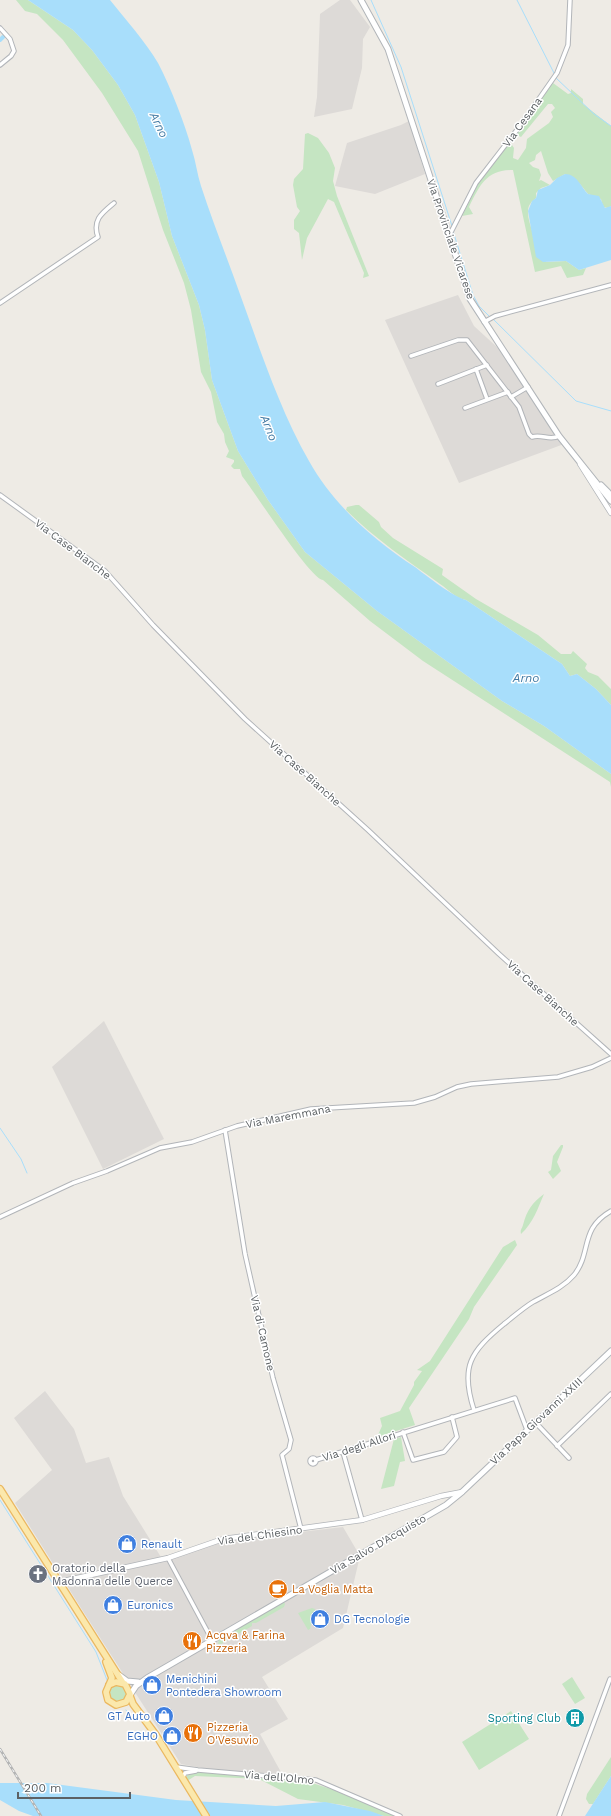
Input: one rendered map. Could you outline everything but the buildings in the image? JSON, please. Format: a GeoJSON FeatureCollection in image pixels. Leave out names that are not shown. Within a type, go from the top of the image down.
{"type":"FeatureCollection","features":[{"type":"Feature","properties":{"kind":"main road","name":"Via Provinciale Vicarese"},"geometry":{"type":"LineString","coordinates":[[361,0],[388,49],[470,299],[559,436],[611,499]]}},
{"type":"Feature","properties":{"kind":"main road","name":"Via Provinciale Vicarese"},"geometry":{"type":"LineString","coordinates":[[577,459],[611,495]]}},
{"type":"Feature","properties":{"kind":"main road","name":"Via Papa Giovanni XXIII"},"geometry":{"type":"LineString","coordinates":[[462,1492],[611,1350]]}},
{"type":"Feature","properties":{"kind":"main road"},"geometry":{"type":"LineString","coordinates":[[0,1489],[100,1648],[117,1674],[129,1688],[133,1704],[176,1766],[206,1816]]}},
{"type":"Feature","properties":{"kind":"main road","name":"Via Salvo D'Acquisto"},"geometry":{"type":"LineString","coordinates":[[146,1678],[446,1505],[462,1492]]}},
{"type":"Feature","properties":{"kind":"main road"},"geometry":{"type":"LineString","coordinates":[[100,1648],[112,1680],[106,1692],[108,1700],[114,1705],[123,1704],[132,1708],[139,1714],[180,1779],[184,1781]]}},
{"type":"Feature","properties":{"kind":"main road"},"geometry":{"type":"LineString","coordinates":[[117,1674],[127,1681],[138,1682]]}},
{"type":"Feature","properties":{"kind":"main road"},"geometry":{"type":"LineString","coordinates":[[109,1685],[116,1682],[132,1684],[146,1678]]}},
{"type":"Feature","properties":{"kind":"main road"},"geometry":{"type":"LineString","coordinates":[[123,1704],[137,1684],[146,1678]]}},
{"type":"Feature","properties":{"kind":"street","name":"Via Cesana"},"geometry":{"type":"LineString","coordinates":[[449,236],[476,183],[520,126],[555,76],[568,45],[570,0]]}},
{"type":"Feature","properties":{"kind":"street"},"geometry":{"type":"LineString","coordinates":[[0,28],[10,40],[14,51],[11,56],[0,66]]}},
{"type":"Feature","properties":{"kind":"street"},"geometry":{"type":"LineString","coordinates":[[0,303],[98,237],[96,228],[97,220],[114,203]]}},
{"type":"Feature","properties":{"kind":"street"},"geometry":{"type":"LineString","coordinates":[[484,322],[492,317],[611,285]]}},
{"type":"Feature","properties":{"kind":"street"},"geometry":{"type":"LineString","coordinates":[[411,356],[464,339],[470,342],[518,407],[529,434],[532,437],[536,436],[550,439],[559,436]]}},
{"type":"Feature","properties":{"kind":"street"},"geometry":{"type":"LineString","coordinates":[[438,384],[487,365]]}},
{"type":"Feature","properties":{"kind":"street"},"geometry":{"type":"LineString","coordinates":[[476,369],[487,399]]}},
{"type":"Feature","properties":{"kind":"street"},"geometry":{"type":"LineString","coordinates":[[511,397],[528,387]]}},
{"type":"Feature","properties":{"kind":"street"},"geometry":{"type":"LineString","coordinates":[[465,408],[508,392]]}},
{"type":"Feature","properties":{"kind":"street","name":"Via Provinciale Vicarese"},"geometry":{"type":"LineString","coordinates":[[577,459],[611,513]]}},
{"type":"Feature","properties":{"kind":"street","name":"Via Provinciale Vicarese"},"geometry":{"type":"LineString","coordinates":[[606,490],[611,499]]}},
{"type":"Feature","properties":{"kind":"street","name":"Via Case Bianche"},"geometry":{"type":"LineString","coordinates":[[0,495],[105,572],[153,625],[251,724],[368,830],[499,954],[611,1054]]}},
{"type":"Feature","properties":{"kind":"street","name":"Via Maremmana"},"geometry":{"type":"LineString","coordinates":[[0,1217],[72,1183],[107,1171],[158,1149],[192,1142],[237,1126],[312,1109],[403,1105],[421,1102],[457,1087],[471,1084],[558,1077],[592,1067],[611,1058]]}},
{"type":"Feature","properties":{"kind":"street","name":"Via di Camone"},"geometry":{"type":"LineString","coordinates":[[225,1130],[241,1231],[273,1378],[290,1440],[289,1449],[282,1455],[301,1529]]}},
{"type":"Feature","properties":{"kind":"street"},"geometry":{"type":"LineString","coordinates":[[474,1410],[467,1388],[467,1380],[469,1365],[476,1352],[489,1337],[523,1309],[560,1288],[572,1278],[580,1266],[591,1231],[599,1220],[611,1211]]}},
{"type":"Feature","properties":{"kind":"street"},"geometry":{"type":"LineString","coordinates":[[557,1446],[611,1394]]}},
{"type":"Feature","properties":{"kind":"street","name":"Via degli Allori"},"geometry":{"type":"LineString","coordinates":[[316,1460],[402,1432],[516,1398],[526,1430]]}},
{"type":"Feature","properties":{"kind":"street","name":"Via degli Allori"},"geometry":{"type":"LineString","coordinates":[[402,1432],[413,1460],[442,1452],[457,1437],[452,1417]]}},
{"type":"Feature","properties":{"kind":"street"},"geometry":{"type":"LineString","coordinates":[[535,1422],[569,1458]]}},
{"type":"Feature","properties":{"kind":"street"},"geometry":{"type":"LineString","coordinates":[[343,1452],[362,1520]]}},
{"type":"Feature","properties":{"kind":"street","name":"Via del Chiesino"},"geometry":{"type":"LineString","coordinates":[[59,1582],[168,1558],[223,1539],[362,1520],[440,1496],[462,1492]]}},
{"type":"Feature","properties":{"kind":"street"},"geometry":{"type":"LineString","coordinates":[[168,1558],[212,1640]]}},
{"type":"Feature","properties":{"kind":"street"},"geometry":{"type":"LineString","coordinates":[[559,1816],[610,1679]]}},
{"type":"Feature","properties":{"kind":"street","name":"Via dell'Olmo"},"geometry":{"type":"LineString","coordinates":[[176,1766],[198,1770],[316,1780],[400,1816]]}},
{"type":"Feature","properties":{"kind":"street"},"geometry":{"type":"LineString","coordinates":[[184,1781],[185,1773],[198,1770]]}},
{"type":"Feature","properties":{"kind":"shaded area"},"geometry":{"type":"Polygon","coordinates":[[[340,0],[350,0],[370,27],[363,39],[362,68],[352,109],[314,117],[317,97],[320,14],[340,0]]]}},
{"type":"Feature","properties":{"kind":"shaded area"},"geometry":{"type":"Polygon","coordinates":[[[409,121],[425,174],[375,194],[335,186],[347,143],[409,121]]]}},
{"type":"Feature","properties":{"kind":"shaded area"},"geometry":{"type":"Polygon","coordinates":[[[458,295],[474,326],[498,348],[564,444],[459,483],[385,320],[458,295]]]}},
{"type":"Feature","properties":{"kind":"shaded area"},"geometry":{"type":"Polygon","coordinates":[[[104,1021],[164,1139],[103,1169],[52,1067],[104,1021]]]}},
{"type":"Feature","properties":{"kind":"shaded area"},"geometry":{"type":"Polygon","coordinates":[[[45,1391],[74,1429],[86,1463],[109,1457],[123,1496],[164,1562],[214,1544],[233,1540],[343,1527],[360,1556],[343,1628],[262,1677],[288,1719],[260,1734],[282,1774],[208,1769],[181,1764],[15,1503],[52,1470],[14,1418],[45,1391]]]}},
{"type":"Feature","properties":{"kind":"green space"},"geometry":{"type":"Polygon","coordinates":[[[16,0],[28,0],[73,30],[92,50],[118,85],[135,115],[159,182],[172,236],[199,305],[205,330],[212,380],[238,451],[268,500],[305,552],[377,611],[502,701],[544,726],[611,774],[611,787],[610,782],[423,661],[370,621],[317,576],[307,566],[282,534],[242,476],[240,469],[234,469],[231,466],[234,460],[226,457],[229,451],[225,442],[224,434],[217,422],[211,392],[201,372],[191,310],[184,283],[163,230],[138,151],[102,93],[63,40],[37,14],[25,11],[16,0]]]}},
{"type":"Feature","properties":{"kind":"green space"},"geometry":{"type":"Polygon","coordinates":[[[553,83],[568,94],[571,93],[571,89],[583,99],[583,104],[611,126],[611,206],[608,208],[603,207],[601,199],[588,194],[580,184],[565,174],[553,181],[548,173],[541,151],[536,155],[535,160],[529,163],[533,167],[539,169],[541,175],[539,181],[541,180],[550,185],[541,188],[536,193],[536,198],[530,203],[528,211],[528,217],[532,230],[546,262],[566,261],[579,270],[586,268],[583,275],[567,278],[561,266],[535,272],[513,170],[496,173],[485,180],[469,207],[473,214],[462,216],[480,180],[510,142],[514,148],[513,158],[518,160],[526,148],[527,139],[549,123],[553,117],[551,112],[555,108],[552,104],[548,104],[521,137],[515,134],[553,83]]]}},
{"type":"Feature","properties":{"kind":"green space"},"geometry":{"type":"Polygon","coordinates":[[[308,133],[318,138],[329,153],[335,168],[333,181],[337,196],[369,276],[363,278],[364,273],[334,202],[328,199],[307,238],[302,260],[299,233],[294,229],[294,220],[300,211],[297,207],[293,185],[294,179],[303,169],[305,134],[308,133]]]}},
{"type":"Feature","properties":{"kind":"green space"},"geometry":{"type":"Polygon","coordinates":[[[359,505],[379,522],[381,527],[393,538],[443,569],[442,575],[476,599],[538,635],[561,654],[571,654],[573,651],[587,664],[585,668],[588,672],[598,676],[611,689],[611,705],[596,689],[577,674],[570,676],[562,664],[466,600],[455,596],[380,540],[346,510],[347,507],[359,505]]]}},
{"type":"Feature","properties":{"kind":"green space"},"geometry":{"type":"Polygon","coordinates":[[[561,1145],[563,1145],[563,1147],[557,1162],[561,1171],[553,1179],[548,1172],[551,1170],[553,1156],[561,1145]]]}},
{"type":"Feature","properties":{"kind":"green space"},"geometry":{"type":"Polygon","coordinates":[[[544,1194],[532,1220],[521,1234],[528,1211],[544,1194]]]}},
{"type":"Feature","properties":{"kind":"green space"},"geometry":{"type":"Polygon","coordinates":[[[515,1240],[517,1245],[474,1307],[469,1319],[409,1408],[415,1425],[377,1437],[382,1426],[380,1418],[400,1411],[414,1385],[414,1382],[422,1371],[417,1370],[430,1361],[503,1247],[515,1240]]]}},
{"type":"Feature","properties":{"kind":"green space"},"geometry":{"type":"Polygon","coordinates":[[[401,1437],[405,1461],[400,1462],[394,1486],[381,1489],[394,1439],[401,1437]]]}},
{"type":"Feature","properties":{"kind":"green space"},"geometry":{"type":"Polygon","coordinates":[[[284,1602],[284,1607],[256,1623],[252,1623],[252,1626],[221,1644],[218,1644],[219,1639],[284,1602]]]}},
{"type":"Feature","properties":{"kind":"green space"},"geometry":{"type":"Polygon","coordinates":[[[312,1608],[315,1609],[310,1629],[308,1630],[298,1613],[312,1608]]]}},
{"type":"Feature","properties":{"kind":"green space"},"geometry":{"type":"Polygon","coordinates":[[[572,1677],[585,1698],[575,1704],[562,1684],[572,1677]]]}},
{"type":"Feature","properties":{"kind":"green space"},"geometry":{"type":"Polygon","coordinates":[[[117,1683],[127,1688],[128,1697],[121,1703],[111,1701],[108,1693],[112,1686],[117,1683]]]}},
{"type":"Feature","properties":{"kind":"green space"},"geometry":{"type":"Polygon","coordinates":[[[511,1711],[529,1739],[479,1770],[462,1742],[511,1711]]]}},
{"type":"Feature","properties":{"kind":"green space"},"geometry":{"type":"Polygon","coordinates":[[[611,1757],[611,1776],[593,1804],[589,1804],[586,1799],[587,1794],[611,1757]]]}},
{"type":"Feature","properties":{"kind":"green space"},"geometry":{"type":"Polygon","coordinates":[[[198,1772],[309,1782],[334,1790],[397,1816],[384,1816],[343,1805],[298,1799],[259,1779],[195,1776],[187,1781],[185,1779],[188,1774],[198,1772]]]}},
{"type":"Feature","properties":{"kind":"water","name":"Arno"},"geometry":{"type":"Polygon","coordinates":[[[28,0],[110,0],[141,39],[158,63],[173,95],[195,159],[206,200],[256,339],[289,422],[319,477],[355,520],[384,545],[447,591],[466,600],[562,664],[570,676],[577,674],[596,689],[611,705],[611,774],[544,726],[502,701],[377,611],[305,552],[268,500],[238,451],[212,380],[205,330],[199,305],[172,236],[159,182],[135,115],[118,85],[92,50],[73,30],[28,0]]]}},
{"type":"Feature","properties":{"kind":"water"},"geometry":{"type":"Polygon","coordinates":[[[565,174],[576,178],[588,194],[599,196],[605,208],[611,206],[611,260],[579,270],[566,261],[543,262],[536,257],[528,211],[532,201],[536,198],[538,190],[550,185],[557,178],[565,174]]]}},
{"type":"Feature","properties":{"kind":"water"},"geometry":{"type":"Polygon","coordinates":[[[611,1776],[611,1816],[585,1816],[611,1776]]]}},
{"type":"Feature","properties":{"kind":"water"},"geometry":{"type":"Polygon","coordinates":[[[0,1783],[47,1783],[176,1800],[276,1806],[325,1802],[370,1811],[384,1816],[33,1816],[19,1811],[0,1800],[0,1783]]]}},
{"type":"Feature","properties":{"kind":"waterway"},"geometry":{"type":"LineString","coordinates":[[371,0],[401,67],[452,226]]}},
{"type":"Feature","properties":{"kind":"waterway"},"geometry":{"type":"LineString","coordinates":[[517,0],[555,75]]}},
{"type":"Feature","properties":{"kind":"waterway"},"geometry":{"type":"LineString","coordinates":[[0,40],[3,37]]}},
{"type":"Feature","properties":{"kind":"waterway"},"geometry":{"type":"LineString","coordinates":[[556,78],[594,114],[611,126]]}},
{"type":"Feature","properties":{"kind":"waterway"},"geometry":{"type":"LineString","coordinates":[[453,231],[473,295],[479,306],[490,317]]}},
{"type":"Feature","properties":{"kind":"waterway"},"geometry":{"type":"LineString","coordinates":[[493,319],[576,401],[611,411]]}},
{"type":"Feature","properties":{"kind":"waterway"},"geometry":{"type":"LineString","coordinates":[[0,1128],[21,1159],[27,1173]]}},
{"type":"Feature","properties":{"kind":"waterway"},"geometry":{"type":"LineString","coordinates":[[0,1500],[96,1652],[107,1680]]}},
{"type":"Feature","properties":{"kind":"waterway"},"geometry":{"type":"LineString","coordinates":[[126,1710],[132,1719]]}},
{"type":"Feature","properties":{"kind":"railway"},"geometry":{"type":"LineString","coordinates":[[0,1749],[41,1816]]}},
{"type":"Feature","properties":{"kind":"place","name":"Renault"},"geometry":{"type":"Point","coordinates":[127,1544]}},
{"type":"Feature","properties":{"kind":"place","name":"Oratorio della Madonna delle Querce"},"geometry":{"type":"Point","coordinates":[38,1574]}},
{"type":"Feature","properties":{"kind":"place","name":"La Voglia Matta"},"geometry":{"type":"Point","coordinates":[278,1589]}},
{"type":"Feature","properties":{"kind":"place","name":"Euronics"},"geometry":{"type":"Point","coordinates":[113,1605]}},
{"type":"Feature","properties":{"kind":"place","name":"DG Tecnologie"},"geometry":{"type":"Point","coordinates":[320,1619]}},
{"type":"Feature","properties":{"kind":"place","name":"Acqva & Farina Pizzeria"},"geometry":{"type":"Point","coordinates":[192,1641]}},
{"type":"Feature","properties":{"kind":"place","name":"Menichini Pontedera Showroom"},"geometry":{"type":"Point","coordinates":[152,1685]}},
{"type":"Feature","properties":{"kind":"place","name":"GT Auto"},"geometry":{"type":"Point","coordinates":[164,1716]}},
{"type":"Feature","properties":{"kind":"place","name":"Sporting Club"},"geometry":{"type":"Point","coordinates":[575,1718]}},
{"type":"Feature","properties":{"kind":"place","name":"Pizzeria O'Vesuvio"},"geometry":{"type":"Point","coordinates":[193,1733]}},
{"type":"Feature","properties":{"kind":"place","name":"EGHO"},"geometry":{"type":"Point","coordinates":[172,1736]}}]}
